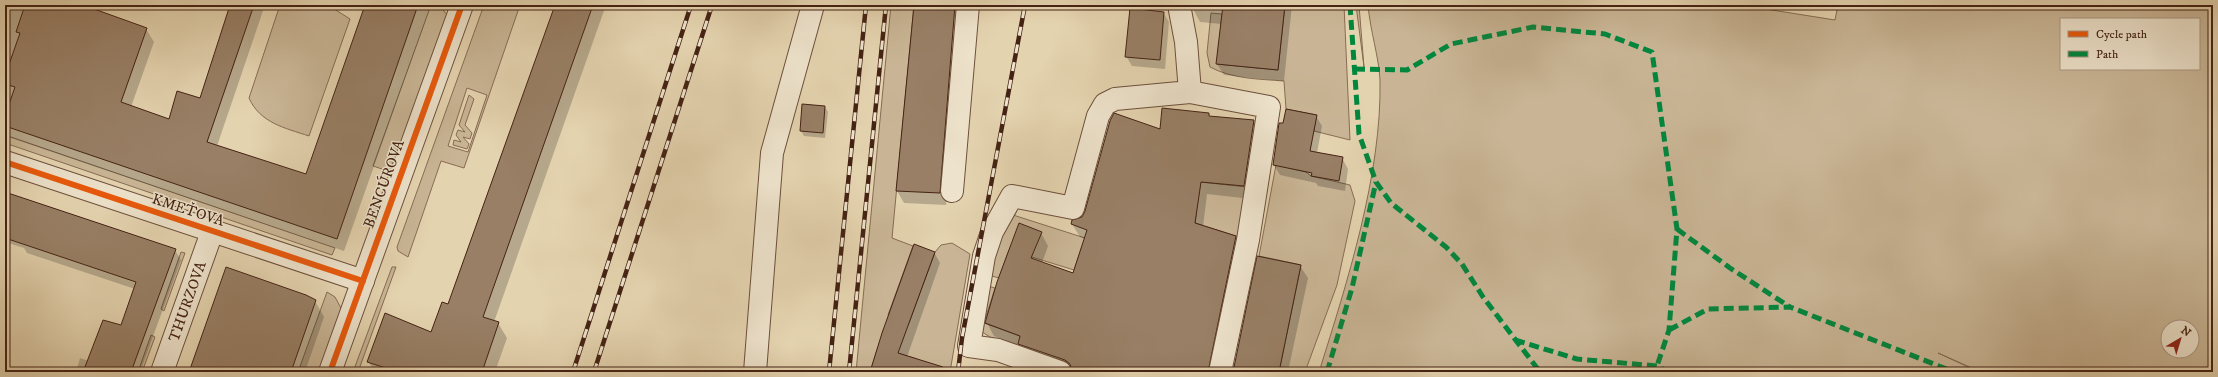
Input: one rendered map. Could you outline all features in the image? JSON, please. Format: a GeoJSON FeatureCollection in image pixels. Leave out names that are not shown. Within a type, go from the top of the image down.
{"type":"FeatureCollection","features":[{"type":"Feature","properties":{"kind":"street","name":"BENCÚROVA"},"geometry":{"type":"LineString","coordinates":[[330,372],[462,5]]}},
{"type":"Feature","properties":{"kind":"street"},"geometry":{"type":"LineString","coordinates":[[755,372],[772,153],[813,5]]}},
{"type":"Feature","properties":{"kind":"street"},"geometry":{"type":"LineString","coordinates":[[952,192],[968,5]]}},
{"type":"Feature","properties":{"kind":"street"},"geometry":{"type":"LineString","coordinates":[[1179,5],[1186,42],[1190,92]]}},
{"type":"Feature","properties":{"kind":"street"},"geometry":{"type":"LineString","coordinates":[[1060,372],[998,350],[969,346],[984,256],[992,232],[1012,196],[1073,208],[1098,116],[1105,104],[1115,99],[1190,92],[1269,107],[1248,240],[1220,372]]}},
{"type":"Feature","properties":{"kind":"street","name":"KMEŤOVA"},"geometry":{"type":"LineString","coordinates":[[5,162],[363,281]]}},
{"type":"Feature","properties":{"kind":"street","name":"THURZOVA"},"geometry":{"type":"LineString","coordinates":[[162,372],[212,232]]}},
{"type":"Feature","properties":{"kind":"shaded area"},"geometry":{"type":"Polygon","coordinates":[[[280,5],[328,5],[350,19],[309,136],[282,127],[266,119],[249,98],[280,5]]]}},
{"type":"Feature","properties":{"kind":"shaded area"},"geometry":{"type":"Polygon","coordinates":[[[431,5],[439,5],[448,16],[394,167],[385,170],[373,166],[431,5]]]}},
{"type":"Feature","properties":{"kind":"shaded area"},"geometry":{"type":"Polygon","coordinates":[[[484,5],[520,5],[464,168],[441,161],[408,257],[398,251],[397,247],[484,5]],[[467,88],[448,146],[468,152],[487,95],[467,88]]]}},
{"type":"Feature","properties":{"kind":"shaded area"},"geometry":{"type":"Polygon","coordinates":[[[891,5],[914,5],[892,238],[913,246],[888,315],[909,323],[935,252],[941,245],[952,243],[970,254],[950,372],[913,372],[917,359],[878,347],[870,372],[856,372],[891,5]]]}},
{"type":"Feature","properties":{"kind":"shaded area"},"geometry":{"type":"Polygon","coordinates":[[[1285,5],[1344,5],[1350,140],[1314,131],[1316,115],[1286,109],[1284,81],[1236,76],[1210,67],[1207,53],[1211,13],[1222,14],[1217,64],[1278,70],[1285,5]]]}},
{"type":"Feature","properties":{"kind":"shaded area"},"geometry":{"type":"Polygon","coordinates":[[[1356,5],[1359,5],[1364,67],[1356,5]]]}},
{"type":"Feature","properties":{"kind":"shaded area"},"geometry":{"type":"Polygon","coordinates":[[[1368,5],[1740,5],[1835,20],[1838,5],[2213,5],[2213,372],[1981,372],[1938,353],[1979,372],[1319,372],[1341,302],[1361,228],[1369,190],[1379,116],[1380,80],[1368,5]]]}},
{"type":"Feature","properties":{"kind":"shaded area"},"geometry":{"type":"Polygon","coordinates":[[[469,95],[474,99],[465,125],[472,133],[470,139],[463,137],[469,144],[467,149],[453,145],[454,140],[461,142],[456,135],[458,130],[465,132],[459,125],[469,95]]]}},
{"type":"Feature","properties":{"kind":"shaded area"},"geometry":{"type":"Polygon","coordinates":[[[5,135],[335,248],[332,255],[5,143],[5,135]]]}},
{"type":"Feature","properties":{"kind":"shaded area"},"geometry":{"type":"Polygon","coordinates":[[[1276,165],[1306,172],[1311,176],[1350,185],[1355,201],[1337,285],[1305,372],[1279,372],[1301,265],[1259,256],[1276,165]]]}},
{"type":"Feature","properties":{"kind":"shaded area"},"geometry":{"type":"Polygon","coordinates":[[[1200,182],[1247,187],[1239,237],[1195,223],[1200,182]]]}},
{"type":"Feature","properties":{"kind":"shaded area"},"geometry":{"type":"Polygon","coordinates":[[[1013,215],[1085,238],[1074,270],[1009,250],[999,278],[992,276],[988,286],[995,288],[984,323],[1020,336],[1074,364],[998,342],[982,332],[993,245],[1013,215]]]}},
{"type":"Feature","properties":{"kind":"shaded area"},"geometry":{"type":"Polygon","coordinates":[[[181,252],[185,253],[164,311],[161,309],[181,252]]]}},
{"type":"Feature","properties":{"kind":"shaded area"},"geometry":{"type":"Polygon","coordinates":[[[392,267],[396,267],[358,372],[353,372],[392,267]]]}},
{"type":"Feature","properties":{"kind":"shaded area"},"geometry":{"type":"Polygon","coordinates":[[[327,292],[335,297],[342,310],[322,372],[298,372],[327,292]]]}},
{"type":"Feature","properties":{"kind":"shaded area"},"geometry":{"type":"Polygon","coordinates":[[[151,335],[155,337],[142,372],[138,372],[151,335]]]}},
{"type":"Feature","properties":{"kind":"building"},"geometry":{"type":"Polygon","coordinates":[[[25,5],[83,5],[147,28],[121,102],[169,119],[177,91],[200,98],[230,5],[254,5],[207,142],[306,174],[365,5],[418,5],[337,239],[5,126],[5,116],[15,87],[5,84],[5,76],[20,33],[16,32],[25,5]]]}},
{"type":"Feature","properties":{"kind":"building"},"geometry":{"type":"Polygon","coordinates":[[[555,5],[593,5],[483,317],[499,322],[482,372],[398,372],[367,362],[385,313],[431,332],[442,302],[448,304],[555,5]]]}},
{"type":"Feature","properties":{"kind":"building"},"geometry":{"type":"Polygon","coordinates":[[[914,5],[955,5],[940,193],[896,191],[914,5]]]}},
{"type":"Feature","properties":{"kind":"building"},"geometry":{"type":"Polygon","coordinates":[[[1223,5],[1285,5],[1278,70],[1216,64],[1223,5]]]}},
{"type":"Feature","properties":{"kind":"building"},"geometry":{"type":"Polygon","coordinates":[[[1130,8],[1164,12],[1160,60],[1125,57],[1130,8]]]}},
{"type":"Feature","properties":{"kind":"building"},"geometry":{"type":"Polygon","coordinates":[[[802,104],[825,106],[823,133],[800,131],[802,104]]]}},
{"type":"Feature","properties":{"kind":"building"},"geometry":{"type":"Polygon","coordinates":[[[1162,108],[1209,113],[1209,116],[1254,120],[1244,186],[1201,182],[1195,223],[1236,236],[1208,372],[1072,372],[1070,364],[1065,360],[1018,344],[1020,336],[985,323],[997,282],[1019,223],[1042,232],[1031,258],[1073,273],[1087,230],[1071,224],[1072,220],[1082,217],[1085,211],[1110,121],[1114,113],[1160,129],[1162,108]]]}},
{"type":"Feature","properties":{"kind":"building"},"geometry":{"type":"Polygon","coordinates":[[[1286,109],[1317,115],[1310,151],[1343,157],[1339,181],[1311,176],[1312,173],[1273,165],[1279,123],[1283,123],[1286,109]]]}},
{"type":"Feature","properties":{"kind":"building"},"geometry":{"type":"Polygon","coordinates":[[[5,192],[176,249],[131,372],[83,372],[103,320],[121,325],[136,282],[5,238],[5,192]]]}},
{"type":"Feature","properties":{"kind":"building"},"geometry":{"type":"Polygon","coordinates":[[[914,244],[935,252],[898,353],[943,367],[942,372],[870,372],[882,333],[914,244]]]}},
{"type":"Feature","properties":{"kind":"building"},"geometry":{"type":"Polygon","coordinates":[[[1257,256],[1301,265],[1279,372],[1233,372],[1257,256]]]}},
{"type":"Feature","properties":{"kind":"building"},"geometry":{"type":"Polygon","coordinates":[[[226,267],[306,295],[316,300],[291,372],[189,372],[226,267]]]}},
{"type":"Feature","properties":{"kind":"railway"},"geometry":{"type":"LineString","coordinates":[[573,372],[691,5]]}},
{"type":"Feature","properties":{"kind":"railway"},"geometry":{"type":"LineString","coordinates":[[594,372],[712,5]]}},
{"type":"Feature","properties":{"kind":"railway"},"geometry":{"type":"LineString","coordinates":[[829,372],[866,5]]}},
{"type":"Feature","properties":{"kind":"railway"},"geometry":{"type":"LineString","coordinates":[[849,372],[886,5]]}},
{"type":"Feature","properties":{"kind":"railway"},"geometry":{"type":"LineString","coordinates":[[958,372],[962,338],[1025,5]]}},
{"type":"Feature","properties":{"kind":"marked path"},"geometry":{"type":"LineString","coordinates":[[1350,5],[1359,134],[1376,182],[1391,203],[1446,247],[1462,264],[1483,297],[1540,372]]}},
{"type":"Feature","properties":{"kind":"marked path"},"geometry":{"type":"LineString","coordinates":[[1355,69],[1407,70],[1451,44],[1533,27],[1605,34],[1652,52],[1677,229],[1669,330],[1657,366]]}},
{"type":"Feature","properties":{"kind":"marked path"},"geometry":{"type":"LineString","coordinates":[[1327,372],[1352,288],[1376,182]]}},
{"type":"Feature","properties":{"kind":"marked path"},"geometry":{"type":"LineString","coordinates":[[1677,229],[1730,268],[1790,307]]}},
{"type":"Feature","properties":{"kind":"marked path"},"geometry":{"type":"LineString","coordinates":[[1669,330],[1708,309],[1790,307],[1954,372]]}},
{"type":"Feature","properties":{"kind":"marked path"},"geometry":{"type":"LineString","coordinates":[[1515,340],[1577,359],[1657,366],[1669,372]]}},
{"type":"Feature","properties":{"kind":"cycle path"},"geometry":{"type":"LineString","coordinates":[[330,372],[462,5]]}},
{"type":"Feature","properties":{"kind":"cycle path"},"geometry":{"type":"LineString","coordinates":[[5,162],[363,281]]}}]}
